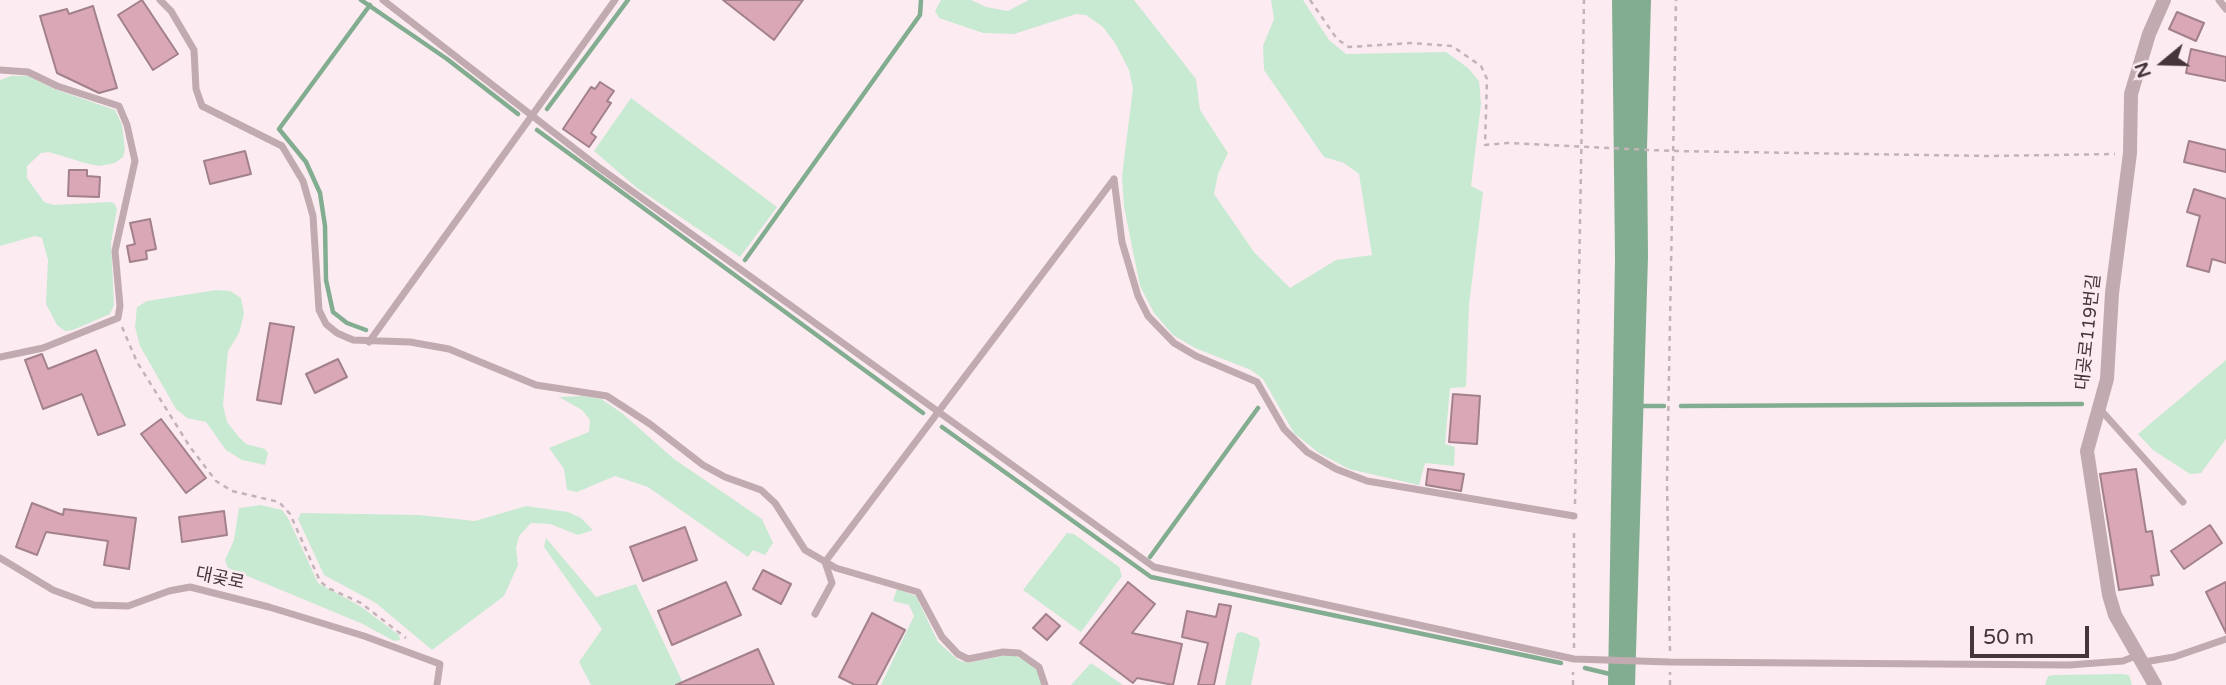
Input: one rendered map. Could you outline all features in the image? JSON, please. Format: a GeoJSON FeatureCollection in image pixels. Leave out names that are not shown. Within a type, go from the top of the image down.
{"type":"FeatureCollection","features":[{"type":"Feature","properties":{"kind":"street","name":"대곶로119번길"},"geometry":{"type":"LineString","coordinates":[[2155,685],[2142,658],[2115,615],[2104,576],[2087,468],[2087,450],[2107,379],[2112,293],[2130,153],[2134,78],[2164,0]]}},
{"type":"Feature","properties":{"kind":"lane"},"geometry":{"type":"LineString","coordinates":[[160,0],[171,10],[194,50],[196,89],[202,106],[221,118],[257,132],[282,146],[303,181],[313,216],[319,310],[326,324],[337,333],[369,342],[410,342],[449,349],[536,385],[607,396],[650,424],[703,465],[725,477],[761,490],[775,503],[805,550],[836,569],[918,592],[942,637],[958,654],[968,659],[1003,652],[1019,653],[1039,667],[1045,685]]}},
{"type":"Feature","properties":{"kind":"lane"},"geometry":{"type":"LineString","coordinates":[[383,0],[534,114],[608,174],[1154,567],[1574,659],[2069,665],[2174,657],[2226,639]]}},
{"type":"Feature","properties":{"kind":"lane"},"geometry":{"type":"LineString","coordinates":[[369,342],[615,0]]}},
{"type":"Feature","properties":{"kind":"lane"},"geometry":{"type":"LineString","coordinates":[[2219,0],[2226,9]]}},
{"type":"Feature","properties":{"kind":"lane"},"geometry":{"type":"LineString","coordinates":[[0,70],[28,72],[57,86],[118,106],[123,115],[135,161],[115,251],[120,306],[118,318],[43,348],[0,357]]}},
{"type":"Feature","properties":{"kind":"lane"},"geometry":{"type":"LineString","coordinates":[[825,562],[1114,179],[1122,242],[1138,296],[1149,316],[1174,343],[1196,356],[1256,382],[1284,429],[1307,452],[1336,469],[1367,481],[1574,516]]}},
{"type":"Feature","properties":{"kind":"lane"},"geometry":{"type":"LineString","coordinates":[[2099,407],[2183,502]]}},
{"type":"Feature","properties":{"kind":"lane","name":"대곶로"},"geometry":{"type":"LineString","coordinates":[[0,558],[53,590],[94,605],[128,607],[180,588],[203,588],[364,636],[440,664],[437,685]]}},
{"type":"Feature","properties":{"kind":"lane"},"geometry":{"type":"LineString","coordinates":[[815,614],[832,583],[825,562]]}},
{"type":"Feature","properties":{"kind":"path"},"geometry":{"type":"LineString","coordinates":[[1310,0],[1337,39],[1349,47],[1411,43],[1452,46],[1480,66],[1487,79],[1485,145],[1989,156],[2130,153]]}},
{"type":"Feature","properties":{"kind":"path"},"geometry":{"type":"LineString","coordinates":[[1573,685],[1584,0]]}},
{"type":"Feature","properties":{"kind":"path"},"geometry":{"type":"LineString","coordinates":[[1670,685],[1667,482],[1676,0]]}},
{"type":"Feature","properties":{"kind":"path"},"geometry":{"type":"LineString","coordinates":[[118,318],[137,362],[190,447],[216,481],[232,491],[279,502],[290,514],[320,581],[383,619],[429,660]]}},
{"type":"Feature","properties":{"kind":"shaded area"},"geometry":{"type":"Polygon","coordinates":[[[941,0],[971,0],[986,7],[1008,11],[1029,0],[1134,0],[1196,79],[1200,110],[1228,153],[1218,174],[1214,194],[1254,252],[1290,288],[1336,260],[1372,255],[1359,174],[1344,163],[1324,157],[1264,70],[1263,46],[1274,19],[1271,0],[1303,0],[1329,40],[1346,54],[1446,52],[1468,68],[1479,81],[1481,104],[1471,186],[1483,192],[1469,305],[1466,387],[1450,388],[1445,444],[1455,447],[1454,466],[1425,463],[1419,485],[1349,469],[1319,453],[1294,433],[1263,379],[1251,370],[1195,348],[1173,335],[1154,313],[1140,286],[1124,207],[1122,176],[1133,88],[1129,70],[1115,43],[1103,27],[1086,15],[1076,14],[1014,34],[983,33],[939,18],[935,11],[941,0]]]}},
{"type":"Feature","properties":{"kind":"shaded area"},"geometry":{"type":"Polygon","coordinates":[[[1612,0],[1651,0],[1647,148],[1648,257],[1635,685],[1608,685],[1615,258],[1612,0]]]}},
{"type":"Feature","properties":{"kind":"shaded area"},"geometry":{"type":"Polygon","coordinates":[[[11,76],[28,76],[54,89],[115,110],[122,125],[125,149],[123,157],[115,163],[99,166],[49,152],[41,153],[27,166],[27,178],[44,202],[54,205],[109,202],[114,203],[117,209],[111,243],[114,305],[110,314],[73,330],[65,331],[57,325],[46,304],[48,260],[42,238],[35,236],[0,246],[0,80],[11,76]]]}},
{"type":"Feature","properties":{"kind":"shaded area"},"geometry":{"type":"Polygon","coordinates":[[[631,98],[777,207],[740,257],[637,188],[594,151],[631,98]]]}},
{"type":"Feature","properties":{"kind":"shaded area"},"geometry":{"type":"Polygon","coordinates":[[[216,290],[230,291],[241,298],[244,314],[239,333],[228,351],[223,405],[227,422],[246,444],[265,449],[268,453],[265,465],[242,460],[226,450],[206,422],[187,418],[176,409],[140,346],[135,327],[137,307],[147,301],[216,290]]]}},
{"type":"Feature","properties":{"kind":"shaded area"},"geometry":{"type":"Polygon","coordinates":[[[2226,360],[2226,439],[2201,473],[2190,474],[2153,450],[2138,434],[2226,360]]]}},
{"type":"Feature","properties":{"kind":"shaded area"},"geometry":{"type":"Polygon","coordinates":[[[583,396],[601,399],[622,413],[674,459],[762,519],[773,543],[765,555],[753,550],[748,557],[648,487],[615,476],[577,492],[567,490],[564,469],[549,448],[589,432],[590,420],[582,410],[559,397],[583,396]]]}},
{"type":"Feature","properties":{"kind":"shaded area"},"geometry":{"type":"Polygon","coordinates":[[[261,505],[282,510],[288,518],[318,583],[360,606],[399,635],[400,640],[394,641],[363,624],[228,568],[225,560],[234,540],[239,508],[261,505]]]}},
{"type":"Feature","properties":{"kind":"shaded area"},"geometry":{"type":"Polygon","coordinates":[[[526,506],[568,512],[581,518],[593,530],[578,535],[550,524],[531,523],[519,536],[516,548],[518,565],[504,596],[432,650],[376,603],[324,575],[298,519],[301,513],[419,515],[475,521],[526,506]]]}},
{"type":"Feature","properties":{"kind":"shaded area"},"geometry":{"type":"Polygon","coordinates":[[[1067,533],[1074,534],[1119,567],[1122,576],[1081,632],[1023,590],[1067,533]]]}},
{"type":"Feature","properties":{"kind":"shaded area"},"geometry":{"type":"Polygon","coordinates":[[[546,538],[596,597],[636,584],[684,685],[591,685],[579,662],[602,629],[544,547],[546,538]]]}},
{"type":"Feature","properties":{"kind":"shaded area"},"geometry":{"type":"Polygon","coordinates":[[[897,589],[916,596],[938,642],[958,660],[968,663],[1012,654],[1034,665],[1043,685],[881,685],[914,616],[909,605],[893,601],[897,589]]]}},
{"type":"Feature","properties":{"kind":"shaded area"},"geometry":{"type":"Polygon","coordinates":[[[1242,632],[1258,638],[1260,643],[1251,685],[1225,685],[1235,639],[1237,633],[1242,632]]]}},
{"type":"Feature","properties":{"kind":"shaded area"},"geometry":{"type":"Polygon","coordinates":[[[1091,663],[1123,685],[1071,685],[1091,663]]]}},
{"type":"Feature","properties":{"kind":"shaded area"},"geometry":{"type":"Polygon","coordinates":[[[2054,675],[2129,675],[2132,685],[2045,685],[2048,676],[2054,675]]]}},
{"type":"Feature","properties":{"kind":"building"},"geometry":{"type":"Polygon","coordinates":[[[142,0],[178,54],[153,70],[118,15],[142,0]]]}},
{"type":"Feature","properties":{"kind":"building"},"geometry":{"type":"Polygon","coordinates":[[[723,0],[803,0],[774,40],[723,0]]]}},
{"type":"Feature","properties":{"kind":"building"},"geometry":{"type":"Polygon","coordinates":[[[93,6],[117,88],[99,93],[57,73],[40,16],[67,9],[69,14],[93,6]]]}},
{"type":"Feature","properties":{"kind":"building"},"geometry":{"type":"Polygon","coordinates":[[[2177,12],[2204,23],[2196,41],[2169,29],[2177,12]]]}},
{"type":"Feature","properties":{"kind":"building"},"geometry":{"type":"Polygon","coordinates":[[[2191,49],[2226,57],[2226,81],[2186,73],[2191,49]]]}},
{"type":"Feature","properties":{"kind":"building"},"geometry":{"type":"Polygon","coordinates":[[[600,82],[614,91],[607,101],[611,103],[591,133],[596,137],[589,147],[563,129],[591,87],[595,89],[600,82]]]}},
{"type":"Feature","properties":{"kind":"building"},"geometry":{"type":"Polygon","coordinates":[[[2189,141],[2226,150],[2226,172],[2184,162],[2189,141]]]}},
{"type":"Feature","properties":{"kind":"building"},"geometry":{"type":"Polygon","coordinates":[[[245,151],[251,174],[210,184],[204,161],[245,151]]]}},
{"type":"Feature","properties":{"kind":"building"},"geometry":{"type":"Polygon","coordinates":[[[69,170],[87,170],[87,176],[100,177],[99,197],[68,196],[69,170]]]}},
{"type":"Feature","properties":{"kind":"building"},"geometry":{"type":"Polygon","coordinates":[[[2194,189],[2226,199],[2226,263],[2212,259],[2209,272],[2187,266],[2200,216],[2187,212],[2194,189]]]}},
{"type":"Feature","properties":{"kind":"building"},"geometry":{"type":"Polygon","coordinates":[[[150,219],[156,249],[146,251],[147,259],[130,262],[127,246],[135,244],[130,223],[150,219]]]}},
{"type":"Feature","properties":{"kind":"building"},"geometry":{"type":"Polygon","coordinates":[[[270,323],[294,327],[281,404],[257,400],[270,323]]]}},
{"type":"Feature","properties":{"kind":"building"},"geometry":{"type":"Polygon","coordinates":[[[96,350],[125,425],[98,435],[82,394],[43,409],[25,360],[42,354],[48,369],[96,350]]]}},
{"type":"Feature","properties":{"kind":"building"},"geometry":{"type":"Polygon","coordinates":[[[338,359],[347,377],[315,393],[306,374],[338,359]]]}},
{"type":"Feature","properties":{"kind":"building"},"geometry":{"type":"Polygon","coordinates":[[[1453,394],[1480,396],[1477,444],[1449,442],[1453,394]]]}},
{"type":"Feature","properties":{"kind":"building"},"geometry":{"type":"Polygon","coordinates":[[[161,419],[206,478],[186,493],[141,434],[161,419]]]}},
{"type":"Feature","properties":{"kind":"building"},"geometry":{"type":"Polygon","coordinates":[[[1428,469],[1464,474],[1461,491],[1426,485],[1428,469]]]}},
{"type":"Feature","properties":{"kind":"building"},"geometry":{"type":"Polygon","coordinates":[[[2136,469],[2146,532],[2152,531],[2159,575],[2151,576],[2153,585],[2119,590],[2100,474],[2136,469]]]}},
{"type":"Feature","properties":{"kind":"building"},"geometry":{"type":"Polygon","coordinates":[[[32,503],[63,515],[64,509],[136,518],[129,569],[104,565],[108,541],[46,532],[37,555],[16,547],[32,503]]]}},
{"type":"Feature","properties":{"kind":"building"},"geometry":{"type":"Polygon","coordinates":[[[224,511],[227,535],[182,542],[179,517],[224,511]]]}},
{"type":"Feature","properties":{"kind":"building"},"geometry":{"type":"Polygon","coordinates":[[[2210,525],[2222,543],[2184,569],[2171,551],[2210,525]]]}},
{"type":"Feature","properties":{"kind":"building"},"geometry":{"type":"Polygon","coordinates":[[[685,527],[697,560],[643,581],[630,547],[685,527]]]}},
{"type":"Feature","properties":{"kind":"building"},"geometry":{"type":"Polygon","coordinates":[[[763,570],[791,584],[781,604],[753,589],[763,570]]]}},
{"type":"Feature","properties":{"kind":"building"},"geometry":{"type":"Polygon","coordinates":[[[726,582],[741,615],[672,645],[658,611],[726,582]]]}},
{"type":"Feature","properties":{"kind":"building"},"geometry":{"type":"Polygon","coordinates":[[[1128,582],[1155,604],[1132,633],[1182,644],[1173,685],[1137,678],[1133,683],[1080,643],[1128,582]]]}},
{"type":"Feature","properties":{"kind":"building"},"geometry":{"type":"Polygon","coordinates":[[[2226,582],[2226,633],[2206,592],[2226,582]]]}},
{"type":"Feature","properties":{"kind":"building"},"geometry":{"type":"Polygon","coordinates":[[[1219,604],[1231,606],[1214,685],[1198,685],[1208,643],[1182,637],[1187,611],[1216,617],[1219,604]]]}},
{"type":"Feature","properties":{"kind":"building"},"geometry":{"type":"Polygon","coordinates":[[[872,613],[905,630],[876,685],[855,685],[839,677],[872,613]]]}},
{"type":"Feature","properties":{"kind":"building"},"geometry":{"type":"Polygon","coordinates":[[[1046,614],[1060,626],[1047,640],[1033,628],[1046,614]]]}},
{"type":"Feature","properties":{"kind":"building"},"geometry":{"type":"Polygon","coordinates":[[[758,649],[774,685],[676,685],[758,649]]]}},
{"type":"Feature","properties":{"kind":"waterway"},"geometry":{"type":"LineString","coordinates":[[361,0],[447,59],[518,114]]}},
{"type":"Feature","properties":{"kind":"waterway"},"geometry":{"type":"LineString","coordinates":[[547,109],[628,0]]}},
{"type":"Feature","properties":{"kind":"waterway"},"geometry":{"type":"LineString","coordinates":[[745,260],[920,15],[921,0]]}},
{"type":"Feature","properties":{"kind":"waterway"},"geometry":{"type":"LineString","coordinates":[[366,330],[347,323],[333,312],[326,280],[325,226],[320,193],[306,162],[279,129],[370,5]]}},
{"type":"Feature","properties":{"kind":"waterway"},"geometry":{"type":"LineString","coordinates":[[537,130],[923,413]]}},
{"type":"Feature","properties":{"kind":"waterway"},"geometry":{"type":"LineString","coordinates":[[1681,406],[2082,404]]}},
{"type":"Feature","properties":{"kind":"waterway"},"geometry":{"type":"LineString","coordinates":[[1640,406],[1664,406]]}},
{"type":"Feature","properties":{"kind":"waterway"},"geometry":{"type":"LineString","coordinates":[[1150,557],[1258,408]]}},
{"type":"Feature","properties":{"kind":"waterway"},"geometry":{"type":"LineString","coordinates":[[942,427],[1151,577],[1561,663]]}},
{"type":"Feature","properties":{"kind":"waterway"},"geometry":{"type":"LineString","coordinates":[[1585,668],[1614,675]]}}]}
